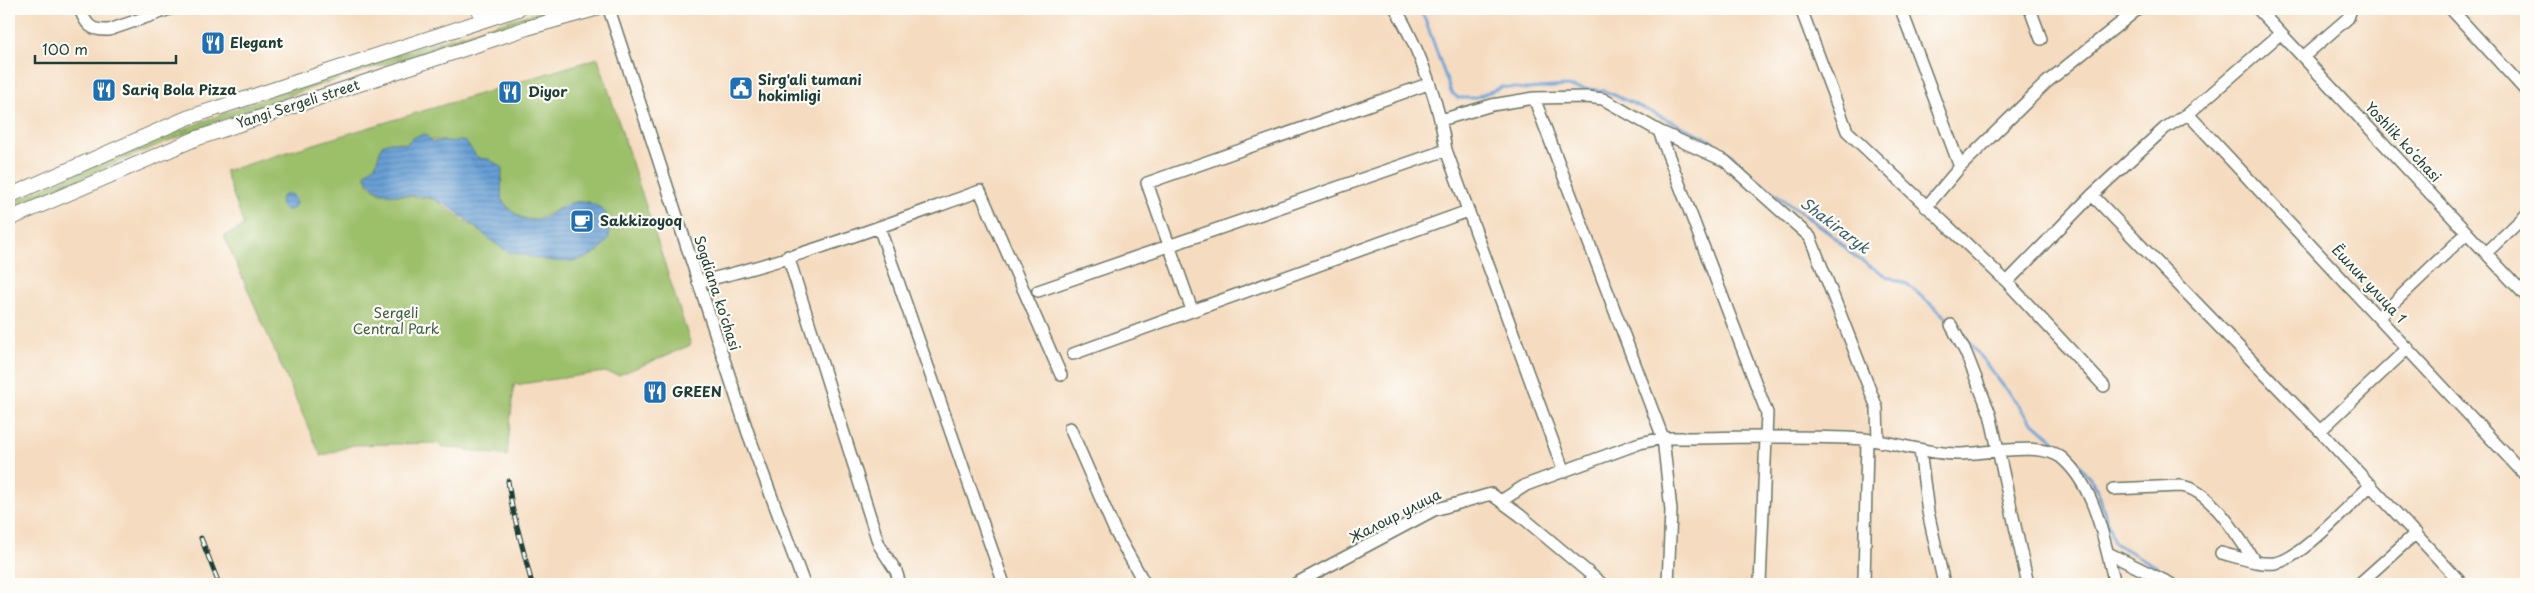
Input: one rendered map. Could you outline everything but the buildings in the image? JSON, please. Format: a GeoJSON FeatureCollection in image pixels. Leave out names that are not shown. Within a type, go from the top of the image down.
{"type":"FeatureCollection","features":[{"type":"Feature","properties":{"kind":"main road","name":"Yangi Sergeli street"},"geometry":{"type":"LineString","coordinates":[[9,196],[187,118],[480,14],[518,9]]}},
{"type":"Feature","properties":{"kind":"main road","name":"Yangi Sergeli street"},"geometry":{"type":"LineString","coordinates":[[9,219],[195,138],[527,28],[595,9]]}},
{"type":"Feature","properties":{"kind":"street"},"geometry":{"type":"LineString","coordinates":[[80,9],[86,24],[92,29],[109,30],[170,9]]}},
{"type":"Feature","properties":{"kind":"street","name":"Sogdiana ko'chasi"},"geometry":{"type":"LineString","coordinates":[[609,9],[748,433],[804,584]]}},
{"type":"Feature","properties":{"kind":"street"},"geometry":{"type":"LineString","coordinates":[[1396,9],[1417,54],[1428,84],[1441,120],[1446,150],[1564,472]]}},
{"type":"Feature","properties":{"kind":"street"},"geometry":{"type":"LineString","coordinates":[[1800,9],[1846,131],[2007,282],[2104,386]]}},
{"type":"Feature","properties":{"kind":"street"},"geometry":{"type":"LineString","coordinates":[[1902,9],[1960,167]]}},
{"type":"Feature","properties":{"kind":"street"},"geometry":{"type":"LineString","coordinates":[[2030,9],[2041,39]]}},
{"type":"Feature","properties":{"kind":"street"},"geometry":{"type":"LineString","coordinates":[[1926,207],[1960,167],[2047,82],[2138,9]]}},
{"type":"Feature","properties":{"kind":"street","name":"Yoshlik koʻchasi"},"geometry":{"type":"LineString","coordinates":[[2258,9],[2526,296]]}},
{"type":"Feature","properties":{"kind":"street"},"geometry":{"type":"LineString","coordinates":[[2303,57],[2348,18],[2351,9]]}},
{"type":"Feature","properties":{"kind":"street"},"geometry":{"type":"LineString","coordinates":[[2451,9],[2526,91]]}},
{"type":"Feature","properties":{"kind":"street"},"geometry":{"type":"LineString","coordinates":[[2007,282],[2092,195],[2165,128],[2188,114],[2280,34]]}},
{"type":"Feature","properties":{"kind":"street"},"geometry":{"type":"LineString","coordinates":[[1192,310],[1147,183],[1428,84]]}},
{"type":"Feature","properties":{"kind":"street"},"geometry":{"type":"LineString","coordinates":[[1441,120],[1492,106],[1534,98],[1572,96],[1603,99],[1659,131],[1725,161],[1810,237],[1877,408],[1872,441],[1864,584]]}},
{"type":"Feature","properties":{"kind":"street"},"geometry":{"type":"LineString","coordinates":[[1534,98],[1663,438],[1670,510],[1668,584]]}},
{"type":"Feature","properties":{"kind":"street","name":"Ёшлик улица 1"},"geometry":{"type":"LineString","coordinates":[[2188,114],[2526,476]]}},
{"type":"Feature","properties":{"kind":"street"},"geometry":{"type":"LineString","coordinates":[[1659,131],[1767,413],[1760,584]]}},
{"type":"Feature","properties":{"kind":"street"},"geometry":{"type":"LineString","coordinates":[[1038,291],[1446,150]]}},
{"type":"Feature","properties":{"kind":"street"},"geometry":{"type":"LineString","coordinates":[[698,282],[880,227],[980,190],[1061,375]]}},
{"type":"Feature","properties":{"kind":"street"},"geometry":{"type":"LineString","coordinates":[[2092,195],[2320,431],[2462,584]]}},
{"type":"Feature","properties":{"kind":"street"},"geometry":{"type":"LineString","coordinates":[[1073,354],[1468,211]]}},
{"type":"Feature","properties":{"kind":"street"},"geometry":{"type":"LineString","coordinates":[[2486,253],[2526,216]]}},
{"type":"Feature","properties":{"kind":"street"},"geometry":{"type":"LineString","coordinates":[[880,227],[1004,584]]}},
{"type":"Feature","properties":{"kind":"street"},"geometry":{"type":"LineString","coordinates":[[2379,317],[2467,233]]}},
{"type":"Feature","properties":{"kind":"street"},"geometry":{"type":"LineString","coordinates":[[788,256],[879,545],[896,571],[900,584]]}},
{"type":"Feature","properties":{"kind":"street"},"geometry":{"type":"LineString","coordinates":[[1951,325],[1966,353],[1990,414],[2028,584]]}},
{"type":"Feature","properties":{"kind":"street"},"geometry":{"type":"LineString","coordinates":[[2320,431],[2408,348]]}},
{"type":"Feature","properties":{"kind":"street"},"geometry":{"type":"LineString","coordinates":[[1070,428],[1115,531],[1145,584]]}},
{"type":"Feature","properties":{"kind":"street"},"geometry":{"type":"LineString","coordinates":[[1602,584],[1500,501],[1526,485],[1640,443],[1663,438],[1766,437],[1872,441],[1920,450],[1956,454],[2037,448],[2064,459],[2086,490],[2100,522],[2115,584]]}},
{"type":"Feature","properties":{"kind":"street"},"geometry":{"type":"LineString","coordinates":[[1920,450],[1928,512],[1944,584]]}},
{"type":"Feature","properties":{"kind":"street"},"geometry":{"type":"LineString","coordinates":[[2221,553],[2255,562],[2275,563],[2296,555],[2370,485]]}},
{"type":"Feature","properties":{"kind":"street"},"geometry":{"type":"LineString","coordinates":[[2113,489],[2180,486],[2194,489],[2208,500],[2255,562]]}},
{"type":"Feature","properties":{"kind":"street","name":"Жалоир улица"},"geometry":{"type":"LineString","coordinates":[[1295,584],[1434,510],[1491,494],[1500,501]]}},
{"type":"Feature","properties":{"kind":"street"},"geometry":{"type":"LineString","coordinates":[[2359,584],[2416,533]]}},
{"type":"Feature","properties":{"kind":"street"},"geometry":{"type":"LineString","coordinates":[[2108,553],[2172,584]]}},
{"type":"Feature","properties":{"kind":"green space"},"geometry":{"type":"Polygon","coordinates":[[[548,9],[565,9],[289,95],[219,120],[9,210],[9,204],[68,177],[158,139],[249,104],[360,66],[548,9]]]}},
{"type":"Feature","properties":{"kind":"green space","name":"Sergeli Central Park"},"geometry":{"type":"Polygon","coordinates":[[[598,58],[691,345],[619,375],[604,372],[514,385],[507,456],[441,446],[437,443],[353,445],[321,456],[224,236],[244,226],[225,171],[598,58]],[[412,138],[407,144],[391,142],[382,145],[376,164],[365,174],[369,185],[380,193],[434,199],[508,251],[598,252],[590,202],[563,206],[535,219],[525,218],[514,212],[501,199],[502,167],[488,159],[477,158],[472,151],[457,143],[412,138]]]}},
{"type":"Feature","properties":{"kind":"water"},"geometry":{"type":"Polygon","coordinates":[[[425,134],[432,142],[465,141],[478,158],[488,159],[502,167],[501,199],[510,210],[522,218],[539,220],[567,204],[576,202],[586,202],[601,208],[609,225],[610,231],[607,241],[590,256],[570,261],[549,260],[513,253],[505,250],[462,216],[434,199],[424,196],[395,195],[377,190],[370,184],[365,174],[376,164],[382,145],[391,142],[407,144],[412,138],[425,134]],[[583,211],[576,213],[573,220],[575,227],[581,230],[588,228],[591,222],[590,215],[583,211]]]}},
{"type":"Feature","properties":{"kind":"water"},"geometry":{"type":"Polygon","coordinates":[[[285,194],[291,194],[296,199],[294,208],[285,210],[280,205],[280,199],[285,194]]]}},
{"type":"Feature","properties":{"kind":"waterway","name":"Shakiraryk"},"geometry":{"type":"LineString","coordinates":[[1419,9],[1425,19],[1451,92],[1458,98],[1474,98],[1502,87],[1528,89],[1566,86],[1604,91],[1619,97],[1703,136],[1734,157],[1750,175],[1829,233],[1857,258],[1888,277],[1907,284],[1950,321]]}},
{"type":"Feature","properties":{"kind":"waterway","name":"Shakiraryk"},"geometry":{"type":"LineString","coordinates":[[1959,329],[2029,419],[2074,458],[2097,488],[2114,543],[2188,584]]}},
{"type":"Feature","properties":{"kind":"railway"},"geometry":{"type":"LineString","coordinates":[[508,481],[512,507],[532,584]]}},
{"type":"Feature","properties":{"kind":"railway"},"geometry":{"type":"LineString","coordinates":[[201,538],[219,584]]}},
{"type":"Feature","properties":{"kind":"place","name":"Elegant"},"geometry":{"type":"Point","coordinates":[213,43]}},
{"type":"Feature","properties":{"kind":"place","name":"Sirg'ali tumani hokimligi"},"geometry":{"type":"Point","coordinates":[741,88]}},
{"type":"Feature","properties":{"kind":"place","name":"Sariq Bola Pizza"},"geometry":{"type":"Point","coordinates":[104,90]}},
{"type":"Feature","properties":{"kind":"place","name":"Diyor"},"geometry":{"type":"Point","coordinates":[510,92]}},
{"type":"Feature","properties":{"kind":"place","name":"Sakkizoyoq"},"geometry":{"type":"Point","coordinates":[582,221]}},
{"type":"Feature","properties":{"kind":"place","name":"GREEN"},"geometry":{"type":"Point","coordinates":[655,392]}}]}
